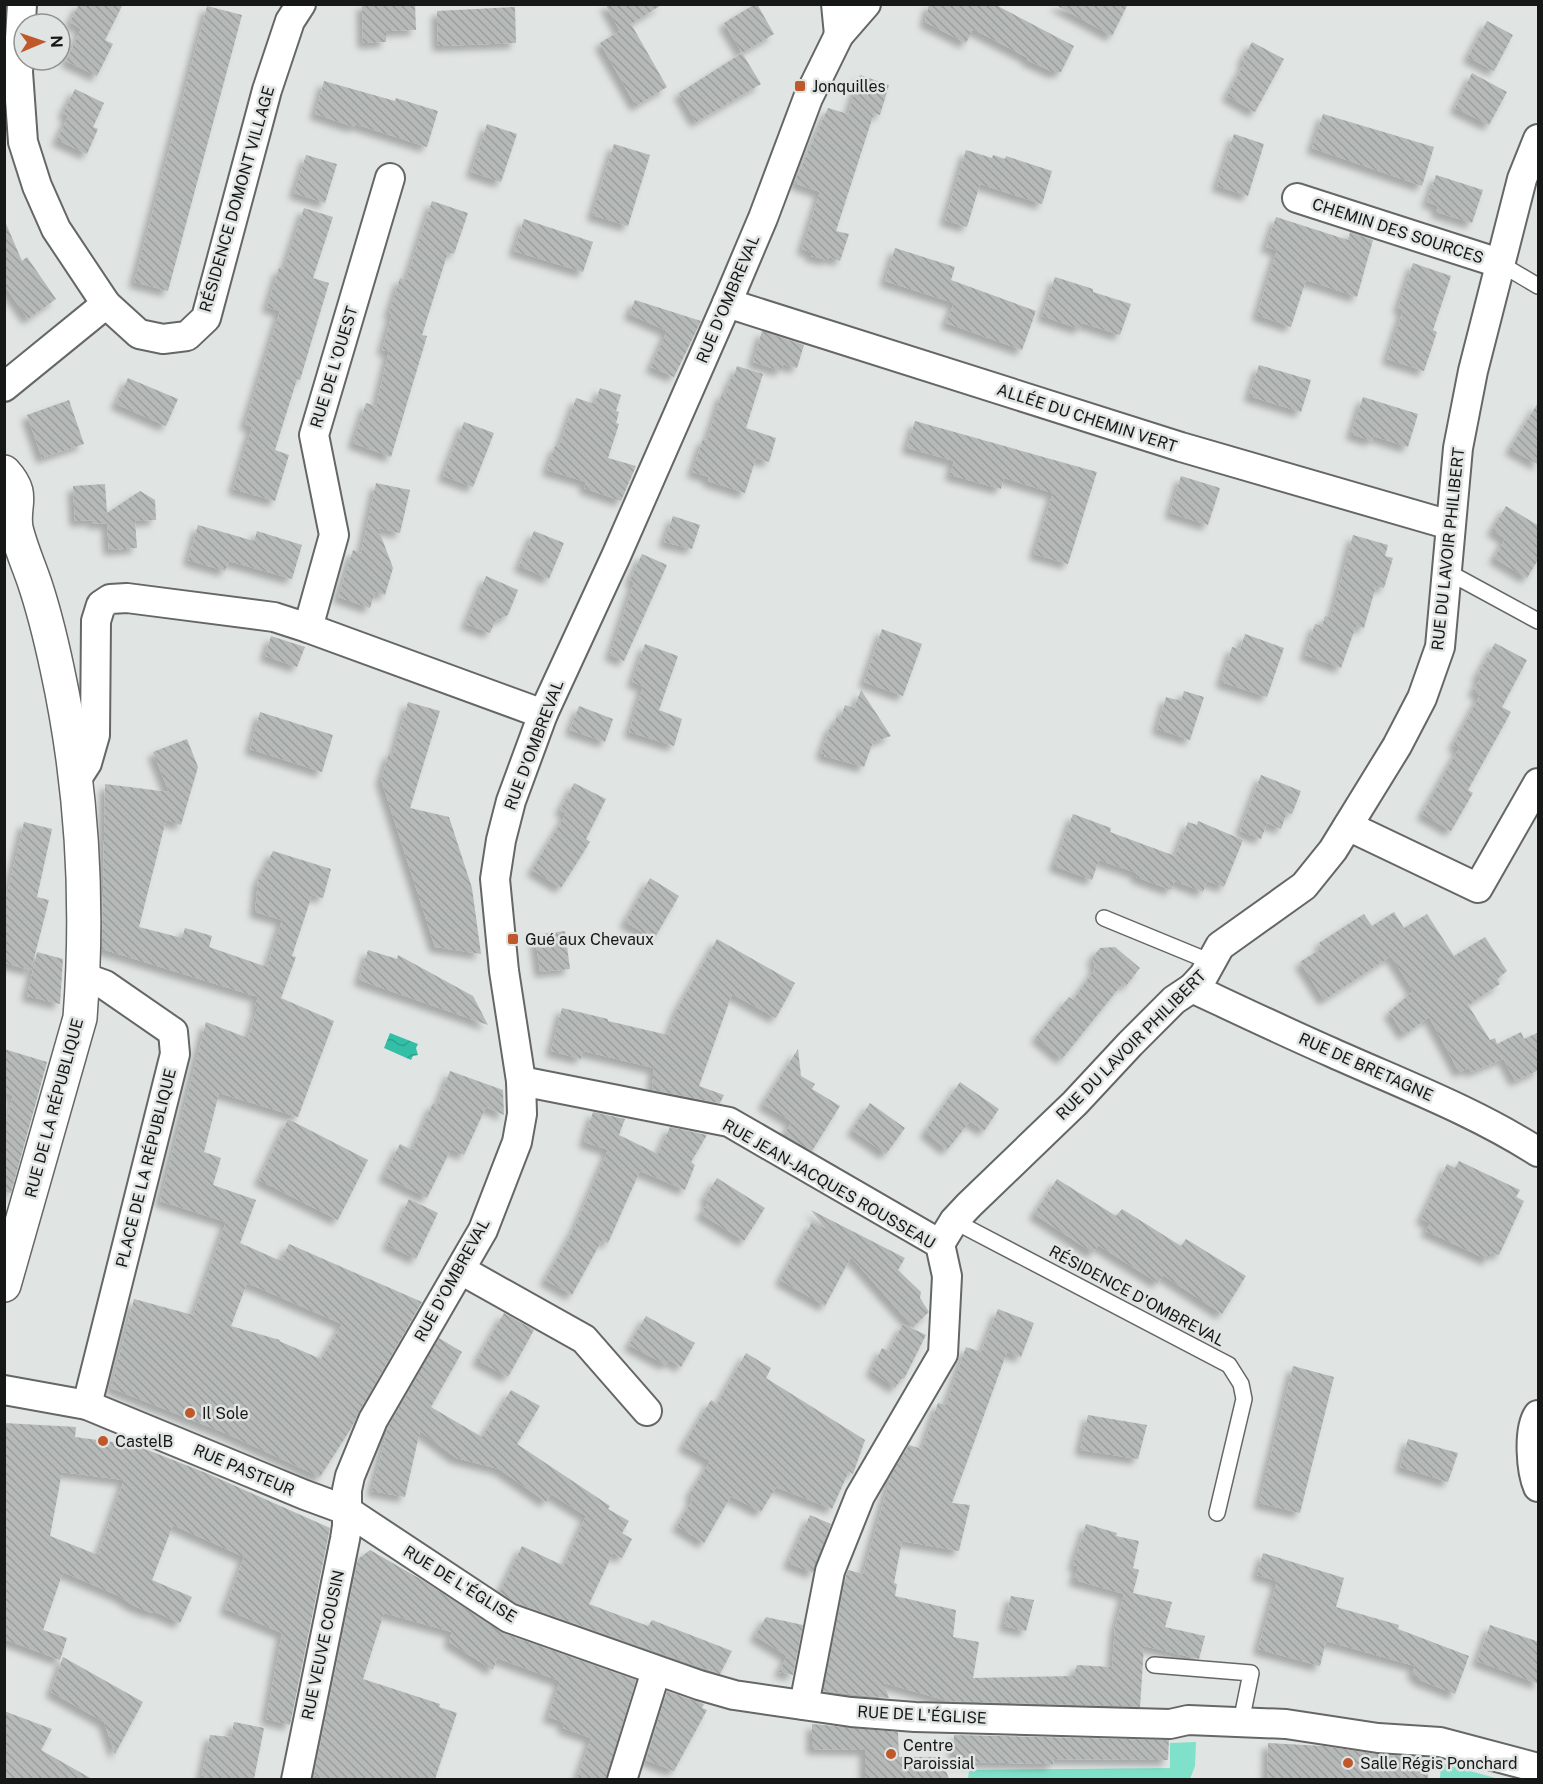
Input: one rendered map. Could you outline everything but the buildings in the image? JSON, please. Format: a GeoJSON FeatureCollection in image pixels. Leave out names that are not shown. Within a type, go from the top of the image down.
{"type":"FeatureCollection","features":[{"type":"Feature","properties":{"kind":"street","name":"RÉSIDENCE DOMONT VILLAGE"},"geometry":{"type":"LineString","coordinates":[[22,4],[18,72],[22,142],[37,186],[56,229],[106,304],[139,333],[163,339],[188,336],[206,318],[267,90],[290,21],[300,4]]}},
{"type":"Feature","properties":{"kind":"street"},"geometry":{"type":"LineString","coordinates":[[836,4],[839,35]]}},
{"type":"Feature","properties":{"kind":"street","name":"RUE D'OMBREVAL"},"geometry":{"type":"LineString","coordinates":[[346,1510],[350,1476],[373,1420],[483,1230],[516,1142],[522,1114],[521,1081],[504,971],[495,879],[501,840],[511,801],[543,714],[616,556],[763,218],[808,98],[839,35],[866,4]]}},
{"type":"Feature","properties":{"kind":"street","name":"RUE DU LAVOIR PHILIBERT"},"geometry":{"type":"LineString","coordinates":[[947,1233],[969,1205],[1075,1103],[1167,1007],[1204,975],[1220,946],[1304,886],[1333,850],[1397,746],[1422,698],[1440,647],[1458,448],[1466,404],[1499,263],[1522,179],[1539,139]]}},
{"type":"Feature","properties":{"kind":"street","name":"RUE DE L'OUEST"},"geometry":{"type":"LineString","coordinates":[[308,628],[334,535],[314,435],[390,178]]}},
{"type":"Feature","properties":{"kind":"street","name":"CHEMIN DES SOURCES"},"geometry":{"type":"LineString","coordinates":[[1297,198],[1499,263]]}},
{"type":"Feature","properties":{"kind":"street","name":"ALLÉE DU CHEMIN VERT"},"geometry":{"type":"LineString","coordinates":[[727,303],[1181,447],[1450,525]]}},
{"type":"Feature","properties":{"kind":"street"},"geometry":{"type":"LineString","coordinates":[[4,387],[106,304]]}},
{"type":"Feature","properties":{"kind":"street","name":"RUE DE LA RÉPUBLIQUE"},"geometry":{"type":"LineString","coordinates":[[4,472],[14,482],[18,496],[16,527],[39,598],[55,660],[76,780],[82,849],[84,913],[80,1018],[4,1285]]}},
{"type":"Feature","properties":{"kind":"street"},"geometry":{"type":"LineString","coordinates":[[76,780],[87,763],[95,735],[96,621],[101,605],[110,599],[127,598],[274,617],[543,714]]}},
{"type":"Feature","properties":{"kind":"street"},"geometry":{"type":"LineString","coordinates":[[1348,826],[1478,888],[1539,783]]}},
{"type":"Feature","properties":{"kind":"street","name":"PLACE DE LA RÉPUBLIQUE"},"geometry":{"type":"LineString","coordinates":[[83,977],[105,985],[173,1032],[176,1054],[87,1405]]}},
{"type":"Feature","properties":{"kind":"street","name":"RUE DE BRETAGNE"},"geometry":{"type":"LineString","coordinates":[[1191,988],[1497,1126],[1539,1152]]}},
{"type":"Feature","properties":{"kind":"street","name":"RUE JEAN-JACQUES ROUSSEAU"},"geometry":{"type":"LineString","coordinates":[[521,1081],[729,1122],[947,1233],[943,1354],[861,1496],[830,1570],[804,1706]]}},
{"type":"Feature","properties":{"kind":"street"},"geometry":{"type":"LineString","coordinates":[[461,1270],[584,1339],[647,1411]]}},
{"type":"Feature","properties":{"kind":"street","name":"RUE PASTEUR"},"geometry":{"type":"LineString","coordinates":[[4,1390],[87,1405],[346,1510]]}},
{"type":"Feature","properties":{"kind":"street"},"geometry":{"type":"LineString","coordinates":[[1539,1415],[1535,1421],[1532,1452],[1539,1487]]}},
{"type":"Feature","properties":{"kind":"street","name":"RUE DE L'ÉGLISE"},"geometry":{"type":"LineString","coordinates":[[346,1510],[509,1618],[656,1671],[734,1695],[851,1712],[915,1717],[1170,1724],[1188,1720],[1286,1724],[1378,1738],[1412,1738],[1440,1742],[1539,1768]]}},
{"type":"Feature","properties":{"kind":"street","name":"RUE VEUVE COUSIN"},"geometry":{"type":"LineString","coordinates":[[296,1779],[345,1539],[346,1510]]}},
{"type":"Feature","properties":{"kind":"street"},"geometry":{"type":"LineString","coordinates":[[622,1779],[656,1671]]}},
{"type":"Feature","properties":{"kind":"lane"},"geometry":{"type":"LineString","coordinates":[[1499,263],[1539,286]]}},
{"type":"Feature","properties":{"kind":"lane"},"geometry":{"type":"LineString","coordinates":[[1446,571],[1539,621]]}},
{"type":"Feature","properties":{"kind":"lane"},"geometry":{"type":"LineString","coordinates":[[1104,918],[1210,962]]}},
{"type":"Feature","properties":{"kind":"lane","name":"RÉSIDENCE D'OMBREVAL"},"geometry":{"type":"LineString","coordinates":[[947,1233],[1229,1365],[1241,1384],[1244,1399],[1217,1513]]}},
{"type":"Feature","properties":{"kind":"lane"},"geometry":{"type":"LineString","coordinates":[[1154,1665],[1251,1673],[1241,1722]]}},
{"type":"Feature","properties":{"kind":"shaded area"},"geometry":{"type":"Polygon","coordinates":[[[1196,1742],[1195,1766],[1190,1779],[968,1779],[969,1770],[1170,1768],[1170,1743],[1196,1742]]]}},
{"type":"Feature","properties":{"kind":"shaded area"},"geometry":{"type":"Polygon","coordinates":[[[1441,1763],[1499,1779],[1440,1779],[1441,1763]]]}},
{"type":"Feature","properties":{"kind":"water"},"geometry":{"type":"Polygon","coordinates":[[[390,1033],[418,1044],[416,1048],[418,1055],[413,1056],[411,1060],[384,1048],[390,1033]]]}},
{"type":"Feature","properties":{"kind":"place","name":"Jonquilles"},"geometry":{"type":"Point","coordinates":[800,86]}},
{"type":"Feature","properties":{"kind":"place","name":"Gué aux Chevaux"},"geometry":{"type":"Point","coordinates":[513,939]}},
{"type":"Feature","properties":{"kind":"place","name":"Il Sole"},"geometry":{"type":"Point","coordinates":[190,1413]}},
{"type":"Feature","properties":{"kind":"place","name":"CastelB"},"geometry":{"type":"Point","coordinates":[103,1441]}},
{"type":"Feature","properties":{"kind":"place","name":"Centre Paroissial"},"geometry":{"type":"Point","coordinates":[891,1754]}},
{"type":"Feature","properties":{"kind":"place","name":"Salle Régis Ponchard"},"geometry":{"type":"Point","coordinates":[1348,1763]}}]}
